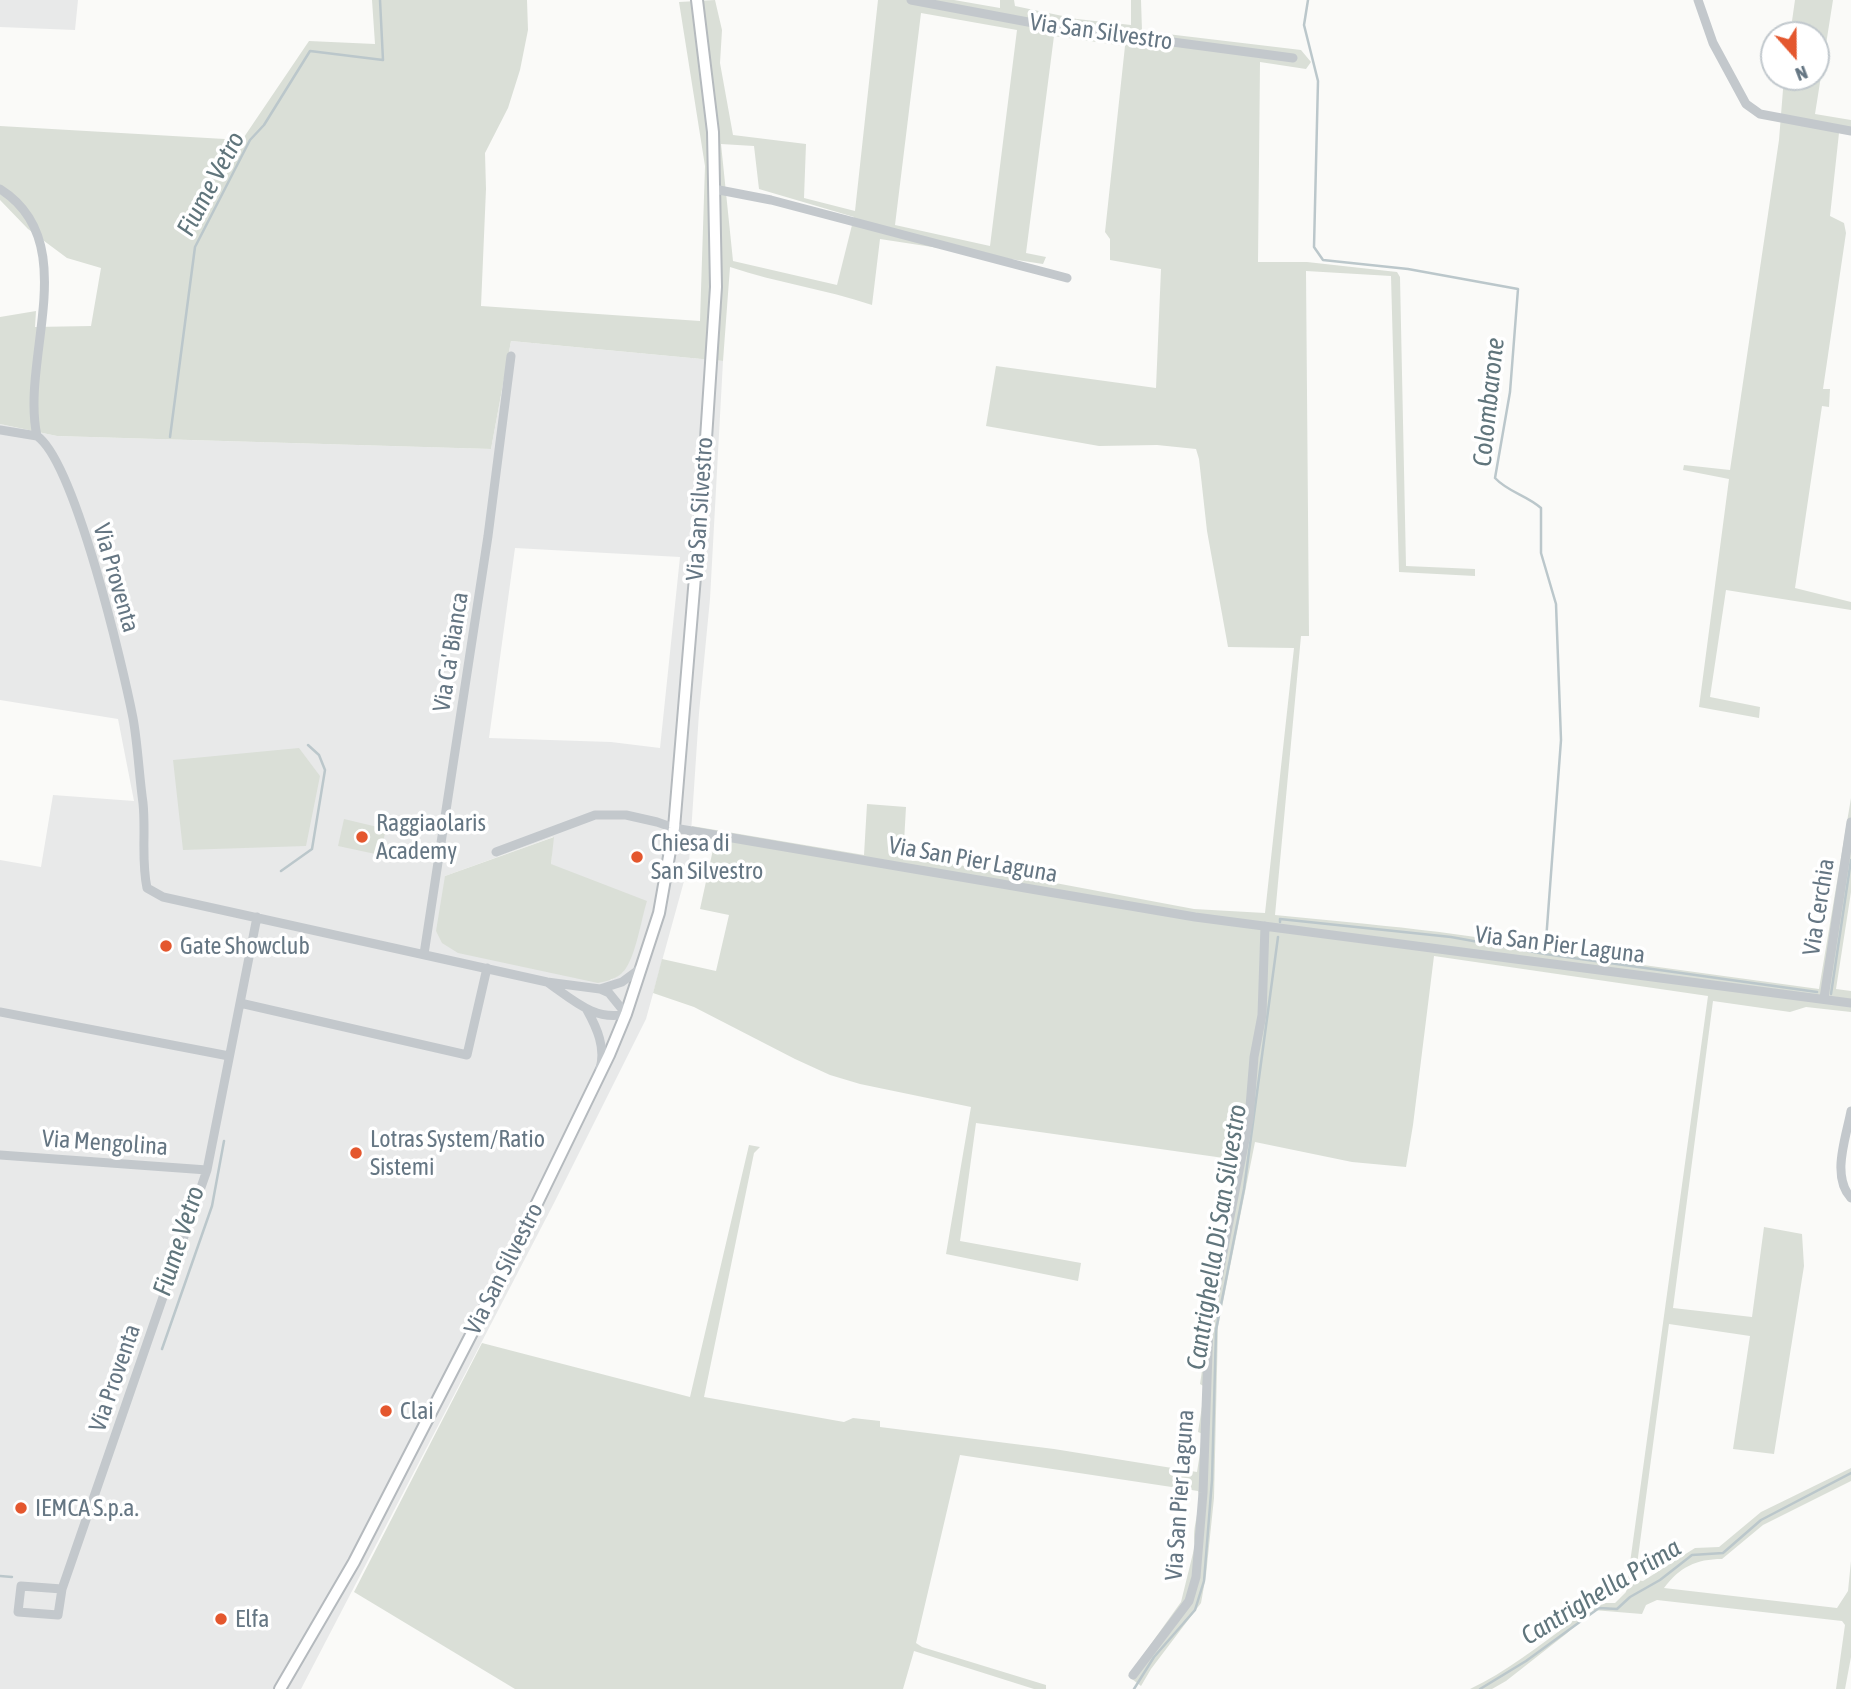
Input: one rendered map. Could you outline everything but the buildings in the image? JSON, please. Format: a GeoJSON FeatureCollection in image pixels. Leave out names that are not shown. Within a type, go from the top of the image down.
{"type":"FeatureCollection","features":[{"type":"Feature","properties":{"kind":"main road","name":"Via San Silvestro"},"geometry":{"type":"LineString","coordinates":[[280,1689],[354,1562],[509,1261],[626,1014],[659,913],[674,828],[704,469],[714,313],[713,132],[697,0]]}},
{"type":"Feature","properties":{"kind":"street","name":"Via San Silvestro"},"geometry":{"type":"LineString","coordinates":[[911,0],[1044,25],[1293,58]]}},
{"type":"Feature","properties":{"kind":"street"},"geometry":{"type":"LineString","coordinates":[[1698,0],[1713,43],[1746,104],[1760,114],[1851,131]]}},
{"type":"Feature","properties":{"kind":"street","name":"Via Proventa"},"geometry":{"type":"LineString","coordinates":[[0,189],[34,225],[41,241],[44,294],[34,400],[37,436],[45,441],[71,498],[97,572],[110,620],[133,719],[144,809],[143,868],[147,888],[163,897],[547,982],[600,989]]}},
{"type":"Feature","properties":{"kind":"street"},"geometry":{"type":"LineString","coordinates":[[714,190],[795,206],[1067,278]]}},
{"type":"Feature","properties":{"kind":"street","name":"Via Ca' Bianca"},"geometry":{"type":"LineString","coordinates":[[424,954],[488,536],[511,356]]}},
{"type":"Feature","properties":{"kind":"street"},"geometry":{"type":"LineString","coordinates":[[0,430],[37,436]]}},
{"type":"Feature","properties":{"kind":"street"},"geometry":{"type":"LineString","coordinates":[[496,852],[595,816],[626,815],[657,821],[674,828]]}},
{"type":"Feature","properties":{"kind":"street","name":"Via Cerchia"},"geometry":{"type":"LineString","coordinates":[[1824,998],[1851,822]]}},
{"type":"Feature","properties":{"kind":"street","name":"Via San Pier Laguna"},"geometry":{"type":"LineString","coordinates":[[674,828],[1195,917],[1851,1003]]}},
{"type":"Feature","properties":{"kind":"street","name":"Via Proventa"},"geometry":{"type":"LineString","coordinates":[[62,1590],[21,1586],[18,1612],[58,1615],[62,1590],[207,1170],[257,917]]}},
{"type":"Feature","properties":{"kind":"street","name":"Via San Pier Laguna"},"geometry":{"type":"LineString","coordinates":[[1133,1675],[1189,1601],[1196,1577],[1203,1493],[1209,1325],[1249,1119],[1254,1057],[1262,1015],[1265,926]]}},
{"type":"Feature","properties":{"kind":"street"},"geometry":{"type":"LineString","coordinates":[[600,989],[622,982],[645,962]]}},
{"type":"Feature","properties":{"kind":"street"},"geometry":{"type":"LineString","coordinates":[[240,1003],[467,1055],[487,968]]}},
{"type":"Feature","properties":{"kind":"street","name":"Via Proventa"},"geometry":{"type":"LineString","coordinates":[[547,982],[604,1017],[626,1014]]}},
{"type":"Feature","properties":{"kind":"street"},"geometry":{"type":"LineString","coordinates":[[600,989],[609,993],[626,1014]]}},
{"type":"Feature","properties":{"kind":"street"},"geometry":{"type":"LineString","coordinates":[[586,1008],[597,1028],[601,1044],[602,1062],[596,1082]]}},
{"type":"Feature","properties":{"kind":"street"},"geometry":{"type":"LineString","coordinates":[[0,1012],[229,1056]]}},
{"type":"Feature","properties":{"kind":"street"},"geometry":{"type":"LineString","coordinates":[[1851,1111],[1841,1163],[1841,1181],[1851,1198]]}},
{"type":"Feature","properties":{"kind":"street","name":"Via Mengolina"},"geometry":{"type":"LineString","coordinates":[[0,1155],[207,1170]]}},
{"type":"Feature","properties":{"kind":"shaded area"},"geometry":{"type":"Polygon","coordinates":[[[0,0],[78,0],[75,30],[0,27],[0,0]]]}},
{"type":"Feature","properties":{"kind":"shaded area"},"geometry":{"type":"Polygon","coordinates":[[[372,0],[527,0],[528,30],[520,70],[508,108],[485,153],[481,306],[700,321],[705,166],[679,2],[715,0],[722,30],[720,63],[733,135],[806,144],[804,198],[855,211],[878,0],[954,0],[1000,8],[1000,0],[1014,0],[1015,6],[1077,19],[1131,25],[1131,0],[1141,0],[1142,31],[1301,50],[1311,62],[1306,69],[1260,62],[1258,262],[1307,262],[1397,272],[1400,277],[1406,566],[1475,569],[1475,576],[1399,572],[1391,276],[1306,271],[1309,636],[1301,636],[1275,915],[1456,934],[1563,954],[1819,989],[1851,798],[1851,892],[1836,989],[1851,991],[1851,1012],[1806,1007],[1790,1012],[1713,1001],[1673,1308],[1752,1317],[1764,1227],[1802,1234],[1804,1266],[1774,1454],[1733,1449],[1750,1336],[1669,1324],[1635,1580],[1643,1581],[1695,1548],[1719,1547],[1761,1512],[1851,1468],[1851,1481],[1763,1525],[1722,1559],[1689,1566],[1664,1588],[1837,1608],[1848,1591],[1851,1561],[1851,1657],[1845,1689],[1836,1689],[1845,1625],[1842,1621],[1657,1600],[1646,1605],[1642,1614],[1593,1610],[1506,1681],[1492,1689],[1470,1689],[1521,1659],[1569,1624],[1586,1607],[1598,1603],[1615,1603],[1626,1592],[1708,996],[1434,956],[1406,1167],[1352,1162],[1255,1142],[1218,1327],[1214,1498],[1201,1603],[1141,1686],[1128,1676],[1181,1602],[1195,1545],[1198,1491],[960,1455],[916,1643],[1046,1685],[1046,1689],[1034,1689],[914,1651],[903,1689],[515,1689],[354,1592],[482,1343],[690,1397],[749,1145],[760,1147],[754,1153],[704,1397],[844,1422],[853,1418],[880,1421],[880,1427],[1054,1449],[1197,1472],[1203,1434],[1198,1432],[1205,1387],[1200,1384],[1206,1344],[1201,1343],[1210,1285],[1215,1285],[1238,1160],[976,1123],[960,1241],[1081,1263],[1078,1281],[946,1254],[971,1107],[860,1084],[830,1075],[694,1007],[653,993],[662,959],[716,971],[729,915],[700,909],[714,845],[691,841],[692,826],[864,855],[867,804],[906,807],[903,860],[954,864],[1194,909],[1265,913],[1294,648],[1228,647],[1207,531],[1196,449],[1157,445],[1099,446],[986,426],[996,366],[1156,388],[1161,269],[1110,260],[1110,239],[1105,232],[1125,46],[1054,36],[1026,253],[1046,257],[1043,264],[880,239],[872,305],[730,267],[723,361],[511,341],[491,449],[57,436],[0,424],[0,317],[36,311],[35,327],[91,326],[101,268],[67,258],[28,229],[0,200],[0,126],[242,140],[309,41],[375,44],[372,0]],[[921,13],[895,225],[990,246],[1017,30],[921,13]],[[721,144],[733,261],[837,285],[854,217],[759,189],[754,146],[721,144]]]}},
{"type":"Feature","properties":{"kind":"shaded area"},"geometry":{"type":"Polygon","coordinates":[[[1795,0],[1833,0],[1830,21],[1792,21],[1795,0]]]}},
{"type":"Feature","properties":{"kind":"shaded area"},"geometry":{"type":"Polygon","coordinates":[[[1783,91],[1819,91],[1815,114],[1851,120],[1851,134],[1839,133],[1830,216],[1844,223],[1846,233],[1823,389],[1830,389],[1829,407],[1822,406],[1795,588],[1851,602],[1851,610],[1726,590],[1710,697],[1760,707],[1759,718],[1699,707],[1729,479],[1683,470],[1684,465],[1730,470],[1779,140],[1783,91]]]}},
{"type":"Feature","properties":{"kind":"shaded area"},"geometry":{"type":"Polygon","coordinates":[[[511,341],[723,361],[710,599],[689,863],[646,1019],[554,1203],[301,1689],[0,1689],[0,860],[41,867],[53,795],[134,801],[118,719],[0,700],[0,424],[57,436],[491,449],[511,341]],[[515,548],[489,738],[611,742],[660,748],[680,557],[515,548]],[[553,837],[445,876],[611,980],[623,972],[630,959],[551,864],[553,837]]]}},
{"type":"Feature","properties":{"kind":"shaded area"},"geometry":{"type":"Polygon","coordinates":[[[299,748],[320,776],[306,846],[183,850],[173,760],[299,748]]]}},
{"type":"Feature","properties":{"kind":"shaded area","name":"Raggiaolaris Academy"},"geometry":{"type":"Polygon","coordinates":[[[344,819],[386,829],[380,855],[338,846],[344,819]]]}},
{"type":"Feature","properties":{"kind":"shaded area"},"geometry":{"type":"Polygon","coordinates":[[[554,837],[551,864],[647,901],[632,956],[621,974],[598,983],[458,953],[442,943],[436,931],[445,876],[554,837]]]}},
{"type":"Feature","properties":{"kind":"waterway","name":"Fiume Vetro"},"geometry":{"type":"LineString","coordinates":[[170,437],[195,247],[250,140],[264,125],[310,51],[383,60],[380,0]]}},
{"type":"Feature","properties":{"kind":"waterway","name":"Colombarone"},"geometry":{"type":"LineString","coordinates":[[1308,0],[1304,25],[1318,81],[1314,247],[1323,260],[1408,269],[1518,289],[1510,392],[1495,478],[1541,508],[1541,553],[1556,604],[1561,740],[1545,954]]}},
{"type":"Feature","properties":{"kind":"waterway","name":"Fiume Vetro"},"geometry":{"type":"LineString","coordinates":[[281,871],[312,849],[325,770],[319,755],[308,745]]}},
{"type":"Feature","properties":{"kind":"waterway","name":"Cantrighella Di San Silvestro"},"geometry":{"type":"LineString","coordinates":[[1831,994],[1851,860]]}},
{"type":"Feature","properties":{"kind":"waterway","name":"Colombarone"},"geometry":{"type":"LineString","coordinates":[[1280,922],[1280,919],[1451,937],[1545,954],[1817,992]]}},
{"type":"Feature","properties":{"kind":"waterway","name":"Cantrighella Di San Silvestro"},"geometry":{"type":"LineString","coordinates":[[1134,1689],[1154,1657],[1195,1610],[1204,1581],[1212,1480],[1216,1330],[1244,1189],[1278,937]]}},
{"type":"Feature","properties":{"kind":"waterway","name":"Fiume Vetro"},"geometry":{"type":"LineString","coordinates":[[162,1349],[212,1206],[224,1141]]}},
{"type":"Feature","properties":{"kind":"waterway","name":"Cantrighella Prima"},"geometry":{"type":"LineString","coordinates":[[1480,1689],[1526,1661],[1599,1608],[1617,1609],[1630,1597],[1660,1580],[1692,1555],[1723,1553],[1761,1520],[1851,1473]]}},
{"type":"Feature","properties":{"kind":"waterway","name":"Fiume Vetro"},"geometry":{"type":"LineString","coordinates":[[0,1576],[12,1577]]}},
{"type":"Feature","properties":{"kind":"place","name":"Raggiaolaris Academy"},"geometry":{"type":"Point","coordinates":[362,837]}},
{"type":"Feature","properties":{"kind":"place","name":"Chiesa di San Silvestro"},"geometry":{"type":"Point","coordinates":[637,857]}},
{"type":"Feature","properties":{"kind":"place","name":"Gate Showclub"},"geometry":{"type":"Point","coordinates":[166,946]}},
{"type":"Feature","properties":{"kind":"place","name":"Lotras System/Ratio Sistemi"},"geometry":{"type":"Point","coordinates":[356,1153]}},
{"type":"Feature","properties":{"kind":"place","name":"Clai"},"geometry":{"type":"Point","coordinates":[386,1411]}},
{"type":"Feature","properties":{"kind":"place","name":"IEMCA S.p.a."},"geometry":{"type":"Point","coordinates":[21,1508]}},
{"type":"Feature","properties":{"kind":"place","name":"Elfa"},"geometry":{"type":"Point","coordinates":[221,1619]}}]}
